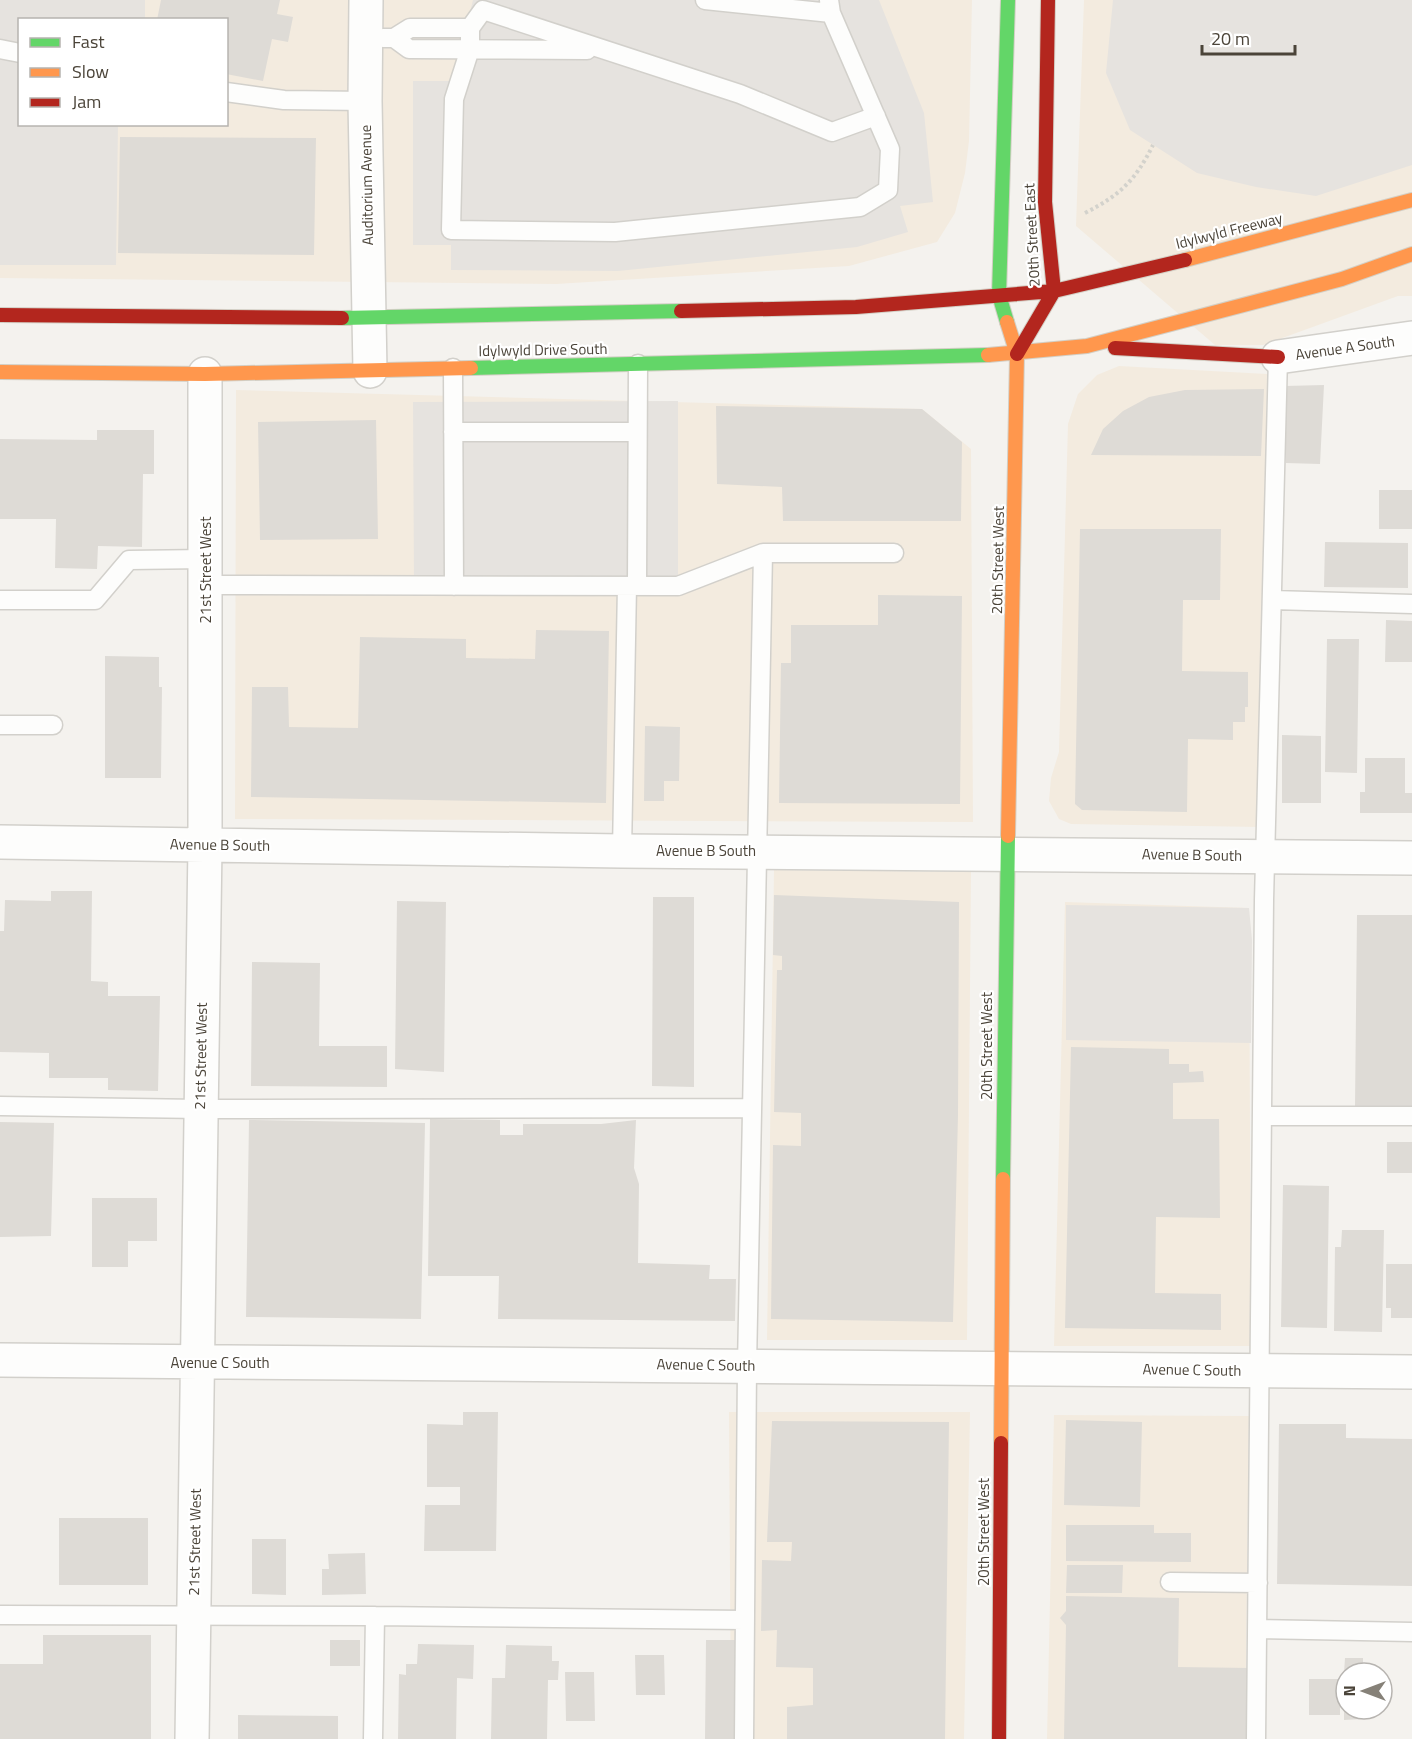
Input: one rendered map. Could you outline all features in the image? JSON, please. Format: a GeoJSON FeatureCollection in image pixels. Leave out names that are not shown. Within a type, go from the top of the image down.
{"type":"FeatureCollection","features":[{"type":"Feature","properties":{"kind":"main road","name":"20th Street East"},"geometry":{"type":"LineString","coordinates":[[1008,0],[1005,161],[999,296],[1017,354]]}},
{"type":"Feature","properties":{"kind":"main road","name":"20th Street East"},"geometry":{"type":"LineString","coordinates":[[1017,354],[1054,291],[1046,202],[1048,0]]}},
{"type":"Feature","properties":{"kind":"main road","name":"Idylwyld Freeway"},"geometry":{"type":"LineString","coordinates":[[1054,291],[1218,252],[1412,200]]}},
{"type":"Feature","properties":{"kind":"main road"},"geometry":{"type":"LineString","coordinates":[[1087,346],[1342,279],[1412,254]]}},
{"type":"Feature","properties":{"kind":"main road"},"geometry":{"type":"LineString","coordinates":[[0,315],[370,319],[856,307],[1054,291]]}},
{"type":"Feature","properties":{"kind":"main road"},"geometry":{"type":"LineString","coordinates":[[1087,346],[1278,357]]}},
{"type":"Feature","properties":{"kind":"main road","name":"Idylwyld Drive South"},"geometry":{"type":"LineString","coordinates":[[0,372],[205,374],[370,371],[1017,354],[1087,346]]}},
{"type":"Feature","properties":{"kind":"main road","name":"20th Street West"},"geometry":{"type":"LineString","coordinates":[[999,1739],[1004,998],[1017,354]]}},
{"type":"Feature","properties":{"kind":"street","name":"Auditorium Avenue"},"geometry":{"type":"LineString","coordinates":[[366,0],[380,38],[364,101],[370,371]]}},
{"type":"Feature","properties":{"kind":"street","name":"Avenue A South"},"geometry":{"type":"LineString","coordinates":[[1278,357],[1412,338]]}},
{"type":"Feature","properties":{"kind":"street","name":"21st Street West"},"geometry":{"type":"LineString","coordinates":[[192,1739],[205,845],[205,374]]}},
{"type":"Feature","properties":{"kind":"street","name":"Avenue B South"},"geometry":{"type":"LineString","coordinates":[[0,842],[622,851],[1412,858]]}},
{"type":"Feature","properties":{"kind":"street","name":"Avenue C South"},"geometry":{"type":"LineString","coordinates":[[0,1360],[1412,1372]]}},
{"type":"Feature","properties":{"kind":"lane"},"geometry":{"type":"LineString","coordinates":[[705,0],[830,6],[890,149],[888,190],[860,207],[615,232],[451,230],[454,99],[470,49],[470,28],[483,10],[740,94],[832,132],[876,116]]}},
{"type":"Feature","properties":{"kind":"lane"},"geometry":{"type":"LineString","coordinates":[[380,38],[410,28],[470,28]]}},
{"type":"Feature","properties":{"kind":"lane"},"geometry":{"type":"LineString","coordinates":[[380,38],[409,49],[604,50]]}},
{"type":"Feature","properties":{"kind":"lane"},"geometry":{"type":"LineString","coordinates":[[0,49],[18,53]]}},
{"type":"Feature","properties":{"kind":"lane"},"geometry":{"type":"LineString","coordinates":[[228,92],[284,100],[364,101]]}},
{"type":"Feature","properties":{"kind":"lane"},"geometry":{"type":"LineString","coordinates":[[1256,1739],[1264,1116],[1264,900],[1267,856],[1278,357]]}},
{"type":"Feature","properties":{"kind":"lane"},"geometry":{"type":"LineString","coordinates":[[622,851],[638,364]]}},
{"type":"Feature","properties":{"kind":"lane"},"geometry":{"type":"LineString","coordinates":[[453,368],[454,586]]}},
{"type":"Feature","properties":{"kind":"lane"},"geometry":{"type":"LineString","coordinates":[[453,432],[637,432]]}},
{"type":"Feature","properties":{"kind":"lane"},"geometry":{"type":"LineString","coordinates":[[0,600],[95,600],[129,560],[206,572],[454,586],[678,586],[763,553],[894,553]]}},
{"type":"Feature","properties":{"kind":"lane"},"geometry":{"type":"LineString","coordinates":[[744,1739],[747,1366],[763,553]]}},
{"type":"Feature","properties":{"kind":"lane"},"geometry":{"type":"LineString","coordinates":[[1273,600],[1412,604]]}},
{"type":"Feature","properties":{"kind":"lane"},"geometry":{"type":"LineString","coordinates":[[0,725],[53,725]]}},
{"type":"Feature","properties":{"kind":"lane"},"geometry":{"type":"LineString","coordinates":[[0,1106],[200,1109],[752,1108]]}},
{"type":"Feature","properties":{"kind":"lane"},"geometry":{"type":"LineString","coordinates":[[1264,1116],[1412,1116]]}},
{"type":"Feature","properties":{"kind":"lane"},"geometry":{"type":"LineString","coordinates":[[1170,1582],[1258,1583]]}},
{"type":"Feature","properties":{"kind":"lane"},"geometry":{"type":"LineString","coordinates":[[0,1615],[744,1620]]}},
{"type":"Feature","properties":{"kind":"lane"},"geometry":{"type":"LineString","coordinates":[[374,1739],[375,1616]]}},
{"type":"Feature","properties":{"kind":"lane"},"geometry":{"type":"LineString","coordinates":[[1257,1629],[1412,1632]]}},
{"type":"Feature","properties":{"kind":"path"},"geometry":{"type":"LineString","coordinates":[[1085,213],[1125,188],[1142,168],[1153,145]]}},
{"type":"Feature","properties":{"kind":"shaded area"},"geometry":{"type":"Polygon","coordinates":[[[0,0],[972,0],[969,141],[965,173],[955,213],[937,242],[849,266],[556,284],[0,278],[0,0]]]}},
{"type":"Feature","properties":{"kind":"shaded area"},"geometry":{"type":"Polygon","coordinates":[[[0,0],[145,0],[145,18],[18,18],[18,126],[118,126],[116,265],[0,265],[0,0]]]}},
{"type":"Feature","properties":{"kind":"shaded area"},"geometry":{"type":"Polygon","coordinates":[[[473,0],[879,0],[924,113],[933,202],[900,206],[908,232],[857,247],[618,271],[451,270],[451,245],[413,245],[413,81],[453,81],[473,0]]]}},
{"type":"Feature","properties":{"kind":"shaded area"},"geometry":{"type":"Polygon","coordinates":[[[1084,0],[1412,0],[1412,296],[1398,296],[1263,345],[1215,345],[1076,226],[1084,0]]]}},
{"type":"Feature","properties":{"kind":"shaded area"},"geometry":{"type":"Polygon","coordinates":[[[1113,0],[1412,0],[1412,165],[1316,196],[1256,187],[1197,173],[1130,130],[1106,73],[1113,0]]]}},
{"type":"Feature","properties":{"kind":"shaded area"},"geometry":{"type":"Polygon","coordinates":[[[1119,366],[1267,374],[1260,827],[1071,824],[1059,819],[1049,801],[1051,778],[1059,752],[1068,424],[1078,394],[1097,375],[1119,366]]]}},
{"type":"Feature","properties":{"kind":"shaded area"},"geometry":{"type":"Polygon","coordinates":[[[236,390],[922,409],[971,449],[973,822],[235,819],[236,390]]]}},
{"type":"Feature","properties":{"kind":"shaded area"},"geometry":{"type":"Polygon","coordinates":[[[678,401],[678,586],[414,586],[413,402],[678,401]]]}},
{"type":"Feature","properties":{"kind":"shaded area"},"geometry":{"type":"Polygon","coordinates":[[[774,870],[971,872],[967,1340],[767,1340],[774,870]]]}},
{"type":"Feature","properties":{"kind":"shaded area"},"geometry":{"type":"Polygon","coordinates":[[[1065,902],[1249,908],[1251,1346],[1054,1346],[1065,902]]]}},
{"type":"Feature","properties":{"kind":"shaded area"},"geometry":{"type":"Polygon","coordinates":[[[1066,905],[1249,908],[1252,940],[1251,1043],[1066,1040],[1066,905]]]}},
{"type":"Feature","properties":{"kind":"shaded area"},"geometry":{"type":"Polygon","coordinates":[[[729,1412],[970,1412],[964,1739],[731,1739],[729,1412]]]}},
{"type":"Feature","properties":{"kind":"shaded area"},"geometry":{"type":"Polygon","coordinates":[[[1054,1415],[1249,1416],[1245,1739],[1047,1739],[1054,1415]]]}},
{"type":"Feature","properties":{"kind":"building"},"geometry":{"type":"Polygon","coordinates":[[[161,0],[280,0],[277,14],[293,17],[288,42],[272,39],[263,81],[228,74],[228,18],[157,18],[161,0]]]}},
{"type":"Feature","properties":{"kind":"building"},"geometry":{"type":"Polygon","coordinates":[[[120,137],[316,138],[314,255],[118,253],[120,137]]]}},
{"type":"Feature","properties":{"kind":"building"},"geometry":{"type":"Polygon","coordinates":[[[1324,385],[1320,464],[1286,463],[1285,386],[1324,385]]]}},
{"type":"Feature","properties":{"kind":"building"},"geometry":{"type":"Polygon","coordinates":[[[1264,389],[1261,456],[1091,455],[1103,429],[1123,411],[1149,397],[1185,390],[1264,389]]]}},
{"type":"Feature","properties":{"kind":"building"},"geometry":{"type":"Polygon","coordinates":[[[716,406],[922,409],[962,442],[961,521],[783,521],[782,487],[717,484],[716,406]]]}},
{"type":"Feature","properties":{"kind":"building"},"geometry":{"type":"Polygon","coordinates":[[[376,420],[378,539],[260,540],[258,422],[376,420]]]}},
{"type":"Feature","properties":{"kind":"building"},"geometry":{"type":"Polygon","coordinates":[[[97,430],[154,430],[154,474],[143,474],[142,547],[98,546],[97,569],[55,568],[56,519],[0,519],[0,439],[97,440],[97,430]]]}},
{"type":"Feature","properties":{"kind":"building"},"geometry":{"type":"Polygon","coordinates":[[[1379,490],[1412,490],[1412,529],[1379,529],[1379,490]]]}},
{"type":"Feature","properties":{"kind":"building"},"geometry":{"type":"Polygon","coordinates":[[[1080,529],[1221,529],[1220,600],[1183,600],[1182,671],[1248,672],[1248,707],[1245,707],[1245,722],[1233,722],[1233,740],[1188,739],[1187,812],[1082,810],[1075,804],[1080,529]]]}},
{"type":"Feature","properties":{"kind":"building"},"geometry":{"type":"Polygon","coordinates":[[[1325,542],[1408,543],[1408,588],[1324,587],[1325,542]]]}},
{"type":"Feature","properties":{"kind":"building"},"geometry":{"type":"Polygon","coordinates":[[[878,595],[962,596],[960,804],[779,803],[781,663],[791,663],[791,625],[878,625],[878,595]]]}},
{"type":"Feature","properties":{"kind":"building"},"geometry":{"type":"Polygon","coordinates":[[[1386,620],[1412,621],[1412,662],[1385,662],[1386,620]]]}},
{"type":"Feature","properties":{"kind":"building"},"geometry":{"type":"Polygon","coordinates":[[[536,630],[609,631],[606,803],[251,797],[252,687],[288,687],[289,727],[358,728],[360,637],[466,639],[466,658],[535,659],[536,630]]]}},
{"type":"Feature","properties":{"kind":"building"},"geometry":{"type":"Polygon","coordinates":[[[1327,639],[1359,639],[1357,773],[1325,772],[1327,639]]]}},
{"type":"Feature","properties":{"kind":"building"},"geometry":{"type":"Polygon","coordinates":[[[105,656],[159,657],[159,687],[162,687],[161,778],[105,778],[105,656]]]}},
{"type":"Feature","properties":{"kind":"building"},"geometry":{"type":"Polygon","coordinates":[[[645,726],[680,727],[679,781],[664,781],[664,801],[644,801],[645,726]]]}},
{"type":"Feature","properties":{"kind":"building"},"geometry":{"type":"Polygon","coordinates":[[[1282,735],[1321,736],[1321,803],[1282,803],[1282,735]]]}},
{"type":"Feature","properties":{"kind":"building"},"geometry":{"type":"Polygon","coordinates":[[[1365,758],[1405,758],[1405,793],[1412,793],[1412,813],[1360,813],[1360,792],[1365,792],[1365,758]]]}},
{"type":"Feature","properties":{"kind":"building"},"geometry":{"type":"Polygon","coordinates":[[[51,891],[92,891],[91,981],[108,982],[108,996],[160,996],[158,1091],[108,1090],[108,1078],[49,1078],[49,1053],[0,1052],[0,931],[4,931],[5,900],[51,901],[51,891]]]}},
{"type":"Feature","properties":{"kind":"building"},"geometry":{"type":"Polygon","coordinates":[[[774,895],[959,902],[958,1115],[953,1322],[771,1319],[773,1145],[801,1146],[801,1113],[774,1112],[777,970],[782,970],[782,956],[773,955],[774,895]]]}},
{"type":"Feature","properties":{"kind":"building"},"geometry":{"type":"Polygon","coordinates":[[[653,897],[694,897],[694,1087],[652,1086],[653,897]]]}},
{"type":"Feature","properties":{"kind":"building"},"geometry":{"type":"Polygon","coordinates":[[[397,901],[446,902],[444,1072],[395,1069],[397,901]]]}},
{"type":"Feature","properties":{"kind":"building"},"geometry":{"type":"Polygon","coordinates":[[[1357,915],[1412,915],[1412,1107],[1355,1107],[1357,915]]]}},
{"type":"Feature","properties":{"kind":"building"},"geometry":{"type":"Polygon","coordinates":[[[252,962],[320,963],[319,1046],[387,1046],[387,1087],[251,1086],[252,962]]]}},
{"type":"Feature","properties":{"kind":"building"},"geometry":{"type":"Polygon","coordinates":[[[1071,1047],[1169,1049],[1169,1064],[1189,1064],[1189,1072],[1203,1071],[1204,1082],[1173,1083],[1173,1119],[1219,1119],[1220,1218],[1156,1217],[1155,1293],[1221,1294],[1221,1330],[1065,1328],[1071,1047]]]}},
{"type":"Feature","properties":{"kind":"building"},"geometry":{"type":"Polygon","coordinates":[[[430,1119],[500,1120],[500,1135],[523,1135],[523,1124],[601,1124],[636,1120],[634,1168],[639,1184],[638,1263],[710,1265],[709,1279],[736,1279],[735,1321],[498,1319],[499,1276],[428,1276],[430,1119]]]}},
{"type":"Feature","properties":{"kind":"building"},"geometry":{"type":"Polygon","coordinates":[[[249,1120],[425,1123],[421,1319],[246,1317],[249,1120]]]}},
{"type":"Feature","properties":{"kind":"building"},"geometry":{"type":"Polygon","coordinates":[[[0,1122],[54,1123],[51,1236],[0,1237],[0,1122]]]}},
{"type":"Feature","properties":{"kind":"building"},"geometry":{"type":"Polygon","coordinates":[[[1387,1142],[1412,1142],[1412,1173],[1387,1173],[1387,1142]]]}},
{"type":"Feature","properties":{"kind":"building"},"geometry":{"type":"Polygon","coordinates":[[[1283,1185],[1329,1186],[1327,1328],[1281,1327],[1283,1185]]]}},
{"type":"Feature","properties":{"kind":"building"},"geometry":{"type":"Polygon","coordinates":[[[92,1198],[157,1198],[157,1241],[128,1241],[128,1267],[92,1267],[92,1198]]]}},
{"type":"Feature","properties":{"kind":"building"},"geometry":{"type":"Polygon","coordinates":[[[1342,1230],[1384,1230],[1382,1332],[1334,1331],[1335,1247],[1341,1247],[1342,1230]]]}},
{"type":"Feature","properties":{"kind":"building"},"geometry":{"type":"Polygon","coordinates":[[[1386,1264],[1412,1264],[1412,1318],[1391,1318],[1391,1308],[1386,1308],[1386,1264]]]}},
{"type":"Feature","properties":{"kind":"building"},"geometry":{"type":"Polygon","coordinates":[[[463,1412],[498,1412],[496,1551],[424,1551],[425,1505],[460,1505],[460,1487],[427,1487],[427,1424],[463,1425],[463,1412]]]}},
{"type":"Feature","properties":{"kind":"building"},"geometry":{"type":"Polygon","coordinates":[[[1066,1420],[1142,1422],[1140,1507],[1064,1505],[1066,1420]]]}},
{"type":"Feature","properties":{"kind":"building"},"geometry":{"type":"Polygon","coordinates":[[[772,1421],[949,1422],[945,1739],[787,1739],[787,1707],[813,1705],[813,1668],[776,1667],[777,1630],[761,1631],[762,1560],[791,1561],[792,1542],[767,1542],[772,1421]]]}},
{"type":"Feature","properties":{"kind":"building"},"geometry":{"type":"Polygon","coordinates":[[[1279,1424],[1346,1424],[1346,1438],[1412,1439],[1412,1586],[1277,1584],[1279,1424]]]}},
{"type":"Feature","properties":{"kind":"building"},"geometry":{"type":"Polygon","coordinates":[[[59,1518],[148,1518],[148,1585],[59,1585],[59,1518]]]}},
{"type":"Feature","properties":{"kind":"building"},"geometry":{"type":"Polygon","coordinates":[[[1066,1525],[1154,1525],[1154,1533],[1191,1533],[1191,1562],[1066,1561],[1066,1525]]]}},
{"type":"Feature","properties":{"kind":"building"},"geometry":{"type":"Polygon","coordinates":[[[252,1539],[286,1539],[286,1595],[252,1594],[252,1539]]]}},
{"type":"Feature","properties":{"kind":"building"},"geometry":{"type":"Polygon","coordinates":[[[365,1553],[366,1594],[322,1595],[322,1569],[329,1569],[328,1554],[365,1553]]]}},
{"type":"Feature","properties":{"kind":"building"},"geometry":{"type":"Polygon","coordinates":[[[1067,1565],[1123,1565],[1122,1593],[1066,1593],[1067,1565]]]}},
{"type":"Feature","properties":{"kind":"building"},"geometry":{"type":"Polygon","coordinates":[[[1066,1596],[1179,1598],[1178,1667],[1250,1668],[1249,1739],[1064,1739],[1066,1625],[1060,1618],[1066,1611],[1066,1596]]]}},
{"type":"Feature","properties":{"kind":"building"},"geometry":{"type":"Polygon","coordinates":[[[43,1635],[151,1635],[151,1739],[0,1739],[0,1664],[43,1664],[43,1635]]]}},
{"type":"Feature","properties":{"kind":"building"},"geometry":{"type":"Polygon","coordinates":[[[330,1640],[360,1640],[360,1666],[330,1666],[330,1640]]]}},
{"type":"Feature","properties":{"kind":"building"},"geometry":{"type":"Polygon","coordinates":[[[706,1640],[739,1640],[738,1739],[705,1739],[706,1640]]]}},
{"type":"Feature","properties":{"kind":"building"},"geometry":{"type":"Polygon","coordinates":[[[418,1644],[474,1645],[473,1679],[457,1678],[456,1739],[398,1739],[399,1674],[406,1675],[406,1664],[417,1664],[418,1644]]]}},
{"type":"Feature","properties":{"kind":"building"},"geometry":{"type":"Polygon","coordinates":[[[506,1645],[552,1646],[552,1661],[559,1661],[558,1680],[548,1680],[547,1739],[491,1739],[492,1678],[505,1678],[506,1645]]]}},
{"type":"Feature","properties":{"kind":"building"},"geometry":{"type":"Polygon","coordinates":[[[635,1655],[664,1655],[665,1695],[636,1695],[635,1655]]]}},
{"type":"Feature","properties":{"kind":"building"},"geometry":{"type":"Polygon","coordinates":[[[1345,1658],[1363,1658],[1363,1661],[1345,1661],[1345,1658]]]}},
{"type":"Feature","properties":{"kind":"building"},"geometry":{"type":"Polygon","coordinates":[[[565,1672],[594,1672],[595,1721],[566,1721],[565,1672]]]}},
{"type":"Feature","properties":{"kind":"building"},"geometry":{"type":"Polygon","coordinates":[[[1309,1679],[1334,1679],[1334,1715],[1309,1715],[1309,1679]]]}},
{"type":"Feature","properties":{"kind":"building"},"geometry":{"type":"Polygon","coordinates":[[[238,1715],[338,1716],[338,1739],[238,1739],[238,1715]]]}},
{"type":"Feature","properties":{"kind":"traffic: fast"},"geometry":{"type":"LineString","coordinates":[[1007,322],[999,295],[1008,0]]}},
{"type":"Feature","properties":{"kind":"traffic: fast"},"geometry":{"type":"LineString","coordinates":[[342,318],[681,311]]}},
{"type":"Feature","properties":{"kind":"traffic: fast"},"geometry":{"type":"LineString","coordinates":[[471,368],[988,355]]}},
{"type":"Feature","properties":{"kind":"traffic: fast"},"geometry":{"type":"LineString","coordinates":[[1003,1179],[1008,836]]}},
{"type":"Feature","properties":{"kind":"traffic: slow"},"geometry":{"type":"LineString","coordinates":[[1185,260],[1412,200]]}},
{"type":"Feature","properties":{"kind":"traffic: slow"},"geometry":{"type":"LineString","coordinates":[[988,355],[1087,346],[1342,279],[1412,254]]}},
{"type":"Feature","properties":{"kind":"traffic: slow"},"geometry":{"type":"LineString","coordinates":[[1007,322],[1017,354],[1008,836]]}},
{"type":"Feature","properties":{"kind":"traffic: slow"},"geometry":{"type":"LineString","coordinates":[[0,372],[205,374],[471,368]]}},
{"type":"Feature","properties":{"kind":"traffic: slow"},"geometry":{"type":"LineString","coordinates":[[1001,1443],[1003,1179]]}},
{"type":"Feature","properties":{"kind":"traffic: jam"},"geometry":{"type":"LineString","coordinates":[[1017,354],[1054,291],[1045,202],[1048,0]]}},
{"type":"Feature","properties":{"kind":"traffic: jam"},"geometry":{"type":"LineString","coordinates":[[681,311],[856,307],[1054,291],[1185,260]]}},
{"type":"Feature","properties":{"kind":"traffic: jam"},"geometry":{"type":"LineString","coordinates":[[0,315],[342,318]]}},
{"type":"Feature","properties":{"kind":"traffic: jam"},"geometry":{"type":"LineString","coordinates":[[1115,348],[1278,357]]}},
{"type":"Feature","properties":{"kind":"traffic: jam"},"geometry":{"type":"LineString","coordinates":[[999,1739],[1001,1443]]}}]}
